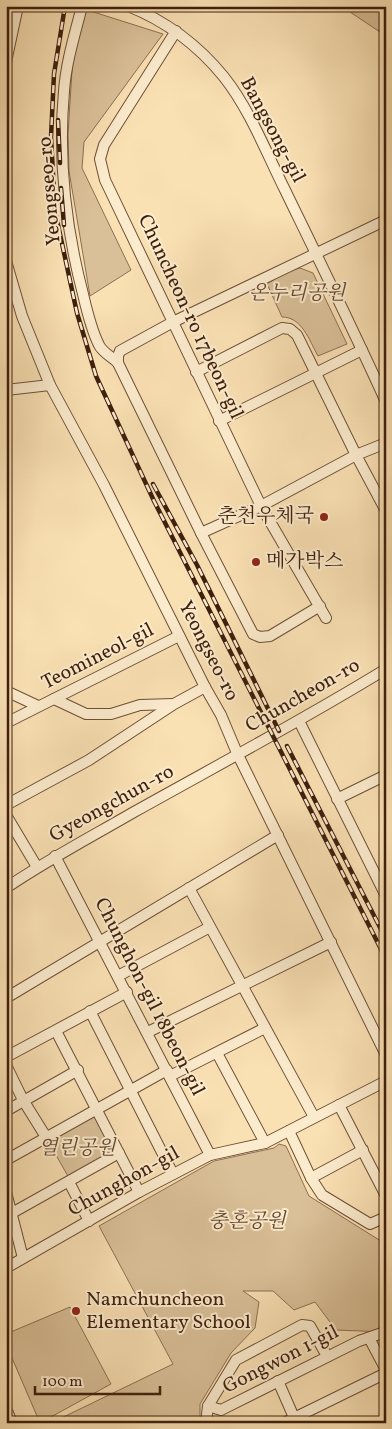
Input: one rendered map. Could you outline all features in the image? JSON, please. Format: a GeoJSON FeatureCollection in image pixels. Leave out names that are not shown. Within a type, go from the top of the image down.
{"type":"FeatureCollection","features":[{"type":"Feature","properties":{"kind":"street"},"geometry":{"type":"LineString","coordinates":[[6,62],[18,6]]}},
{"type":"Feature","properties":{"kind":"street","name":"Yeongseo-ro"},"geometry":{"type":"LineString","coordinates":[[82,6],[67,64],[64,91],[62,120],[65,189],[75,263],[90,323],[99,347],[118,363],[201,533],[254,634],[260,637],[270,636],[320,606]]}},
{"type":"Feature","properties":{"kind":"street","name":"Bangsong-gil"},"geometry":{"type":"LineString","coordinates":[[128,6],[157,19],[194,44],[224,78],[243,106],[386,402]]}},
{"type":"Feature","properties":{"kind":"street","name":"Chuncheon-ro 17beon-gil"},"geometry":{"type":"LineString","coordinates":[[176,32],[101,151],[100,159],[105,180],[261,506],[326,618]]}},
{"type":"Feature","properties":{"kind":"street"},"geometry":{"type":"LineString","coordinates":[[118,363],[120,351],[173,322],[386,220]]}},
{"type":"Feature","properties":{"kind":"street","name":"Yeongseo-ro"},"geometry":{"type":"LineString","coordinates":[[6,261],[22,316],[50,385],[104,485],[179,636],[221,715],[237,753],[386,1056]]}},
{"type":"Feature","properties":{"kind":"street"},"geometry":{"type":"LineString","coordinates":[[196,372],[282,328],[290,329],[297,335],[356,455],[386,511]]}},
{"type":"Feature","properties":{"kind":"street"},"geometry":{"type":"LineString","coordinates":[[219,420],[362,350]]}},
{"type":"Feature","properties":{"kind":"street"},"geometry":{"type":"LineString","coordinates":[[6,390],[50,385]]}},
{"type":"Feature","properties":{"kind":"street"},"geometry":{"type":"LineString","coordinates":[[201,533],[261,506],[356,455],[386,443]]}},
{"type":"Feature","properties":{"kind":"street","name":"Teomineol-gil"},"geometry":{"type":"LineString","coordinates":[[6,723],[179,636]]}},
{"type":"Feature","properties":{"kind":"street","name":"Chuncheon-ro"},"geometry":{"type":"LineString","coordinates":[[237,753],[298,721],[386,669]]}},
{"type":"Feature","properties":{"kind":"street"},"geometry":{"type":"LineString","coordinates":[[6,806],[90,760],[174,704],[205,687]]}},
{"type":"Feature","properties":{"kind":"street"},"geometry":{"type":"LineString","coordinates":[[6,691],[38,706]]}},
{"type":"Feature","properties":{"kind":"street"},"geometry":{"type":"LineString","coordinates":[[54,699],[86,714],[111,714],[140,705],[174,704]]}},
{"type":"Feature","properties":{"kind":"street"},"geometry":{"type":"LineString","coordinates":[[298,721],[386,896]]}},
{"type":"Feature","properties":{"kind":"street","name":"Gyeongchun-ro"},"geometry":{"type":"LineString","coordinates":[[6,888],[55,856],[237,753]]}},
{"type":"Feature","properties":{"kind":"street"},"geometry":{"type":"LineString","coordinates":[[337,799],[386,775]]}},
{"type":"Feature","properties":{"kind":"street"},"geometry":{"type":"LineString","coordinates":[[6,815],[37,867]]}},
{"type":"Feature","properties":{"kind":"street"},"geometry":{"type":"LineString","coordinates":[[6,998],[278,835]]}},
{"type":"Feature","properties":{"kind":"street","name":"Chunghon-gil 18beon-gil"},"geometry":{"type":"LineString","coordinates":[[55,856],[210,1154]]}},
{"type":"Feature","properties":{"kind":"street"},"geometry":{"type":"LineString","coordinates":[[189,888],[314,1118]]}},
{"type":"Feature","properties":{"kind":"street"},"geometry":{"type":"LineString","coordinates":[[118,976],[210,927]]}},
{"type":"Feature","properties":{"kind":"street"},"geometry":{"type":"LineString","coordinates":[[148,1032],[331,942]]}},
{"type":"Feature","properties":{"kind":"street"},"geometry":{"type":"LineString","coordinates":[[6,1057],[127,992]]}},
{"type":"Feature","properties":{"kind":"street"},"geometry":{"type":"LineString","coordinates":[[90,1011],[173,1174]]}},
{"type":"Feature","properties":{"kind":"street"},"geometry":{"type":"LineString","coordinates":[[6,1160],[130,1090],[217,1053],[265,1028]]}},
{"type":"Feature","properties":{"kind":"street"},"geometry":{"type":"LineString","coordinates":[[56,1031],[78,1070],[96,1110],[139,1192]]}},
{"type":"Feature","properties":{"kind":"street"},"geometry":{"type":"LineString","coordinates":[[217,1053],[265,1143]]}},
{"type":"Feature","properties":{"kind":"street"},"geometry":{"type":"LineString","coordinates":[[6,1065],[23,1100],[46,1137]]}},
{"type":"Feature","properties":{"kind":"street"},"geometry":{"type":"LineString","coordinates":[[6,1111],[78,1070]]}},
{"type":"Feature","properties":{"kind":"street","name":"Chunghon-gil"},"geometry":{"type":"LineString","coordinates":[[6,1268],[210,1154],[265,1143],[386,1081]]}},
{"type":"Feature","properties":{"kind":"street"},"geometry":{"type":"LineString","coordinates":[[339,1105],[386,1196]]}},
{"type":"Feature","properties":{"kind":"street"},"geometry":{"type":"LineString","coordinates":[[289,1131],[311,1178],[322,1195],[370,1224],[386,1217]]}},
{"type":"Feature","properties":{"kind":"street"},"geometry":{"type":"LineString","coordinates":[[311,1178],[363,1150]]}},
{"type":"Feature","properties":{"kind":"street"},"geometry":{"type":"LineString","coordinates":[[12,1213],[120,1153]]}},
{"type":"Feature","properties":{"kind":"street"},"geometry":{"type":"LineString","coordinates":[[69,1182],[89,1221]]}},
{"type":"Feature","properties":{"kind":"street"},"geometry":{"type":"LineString","coordinates":[[6,1192],[23,1258]]}},
{"type":"Feature","properties":{"kind":"street"},"geometry":{"type":"LineString","coordinates":[[206,1423],[208,1406],[236,1360],[302,1325],[310,1326],[327,1356]]}},
{"type":"Feature","properties":{"kind":"street","name":"Gongwon 1-gil"},"geometry":{"type":"LineString","coordinates":[[208,1406],[222,1410],[359,1341],[382,1333],[386,1334]]}},
{"type":"Feature","properties":{"kind":"street"},"geometry":{"type":"LineString","coordinates":[[284,1423],[295,1420],[386,1372],[370,1338]]}},
{"type":"Feature","properties":{"kind":"street"},"geometry":{"type":"LineString","coordinates":[[278,1381],[295,1420]]}},
{"type":"Feature","properties":{"kind":"street"},"geometry":{"type":"LineString","coordinates":[[6,1408],[12,1423]]}},
{"type":"Feature","properties":{"kind":"green space"},"geometry":{"type":"Polygon","coordinates":[[[341,6],[386,6],[386,36],[341,6]]]}},
{"type":"Feature","properties":{"kind":"green space"},"geometry":{"type":"Polygon","coordinates":[[[84,9],[163,34],[84,142],[82,168],[131,270],[90,296],[69,171],[68,134],[74,38],[84,9]]]}},
{"type":"Feature","properties":{"kind":"green space","name":"온누리공원"},"geometry":{"type":"Polygon","coordinates":[[[300,268],[313,273],[347,344],[318,356],[300,325],[289,318],[282,317],[267,284],[288,271],[300,268]]]}},
{"type":"Feature","properties":{"kind":"green space","name":"열린공원"},"geometry":{"type":"Polygon","coordinates":[[[97,1115],[116,1151],[69,1178],[48,1141],[97,1115]]]}},
{"type":"Feature","properties":{"kind":"green space","name":"충혼공원"},"geometry":{"type":"Polygon","coordinates":[[[279,1144],[286,1146],[309,1196],[384,1243],[386,1247],[386,1332],[336,1330],[315,1302],[294,1310],[273,1291],[243,1291],[259,1302],[255,1328],[231,1353],[200,1404],[200,1423],[51,1423],[173,1364],[99,1226],[214,1161],[274,1148],[279,1144]]]}},
{"type":"Feature","properties":{"kind":"green space"},"geometry":{"type":"Polygon","coordinates":[[[70,1307],[111,1384],[40,1423],[6,1344],[6,1334],[70,1307]]]}},
{"type":"Feature","properties":{"kind":"railway"},"geometry":{"type":"LineString","coordinates":[[65,6],[54,74],[51,137],[55,211],[77,313],[96,376],[154,501],[386,959]]}},
{"type":"Feature","properties":{"kind":"railway"},"geometry":{"type":"LineString","coordinates":[[58,120],[60,163]]}},
{"type":"Feature","properties":{"kind":"railway"},"geometry":{"type":"LineString","coordinates":[[61,188],[64,225]]}},
{"type":"Feature","properties":{"kind":"railway"},"geometry":{"type":"LineString","coordinates":[[153,484],[197,565],[279,731]]}},
{"type":"Feature","properties":{"kind":"railway"},"geometry":{"type":"LineString","coordinates":[[287,746],[386,939]]}},
{"type":"Feature","properties":{"kind":"place","name":"춘천우체국"},"geometry":{"type":"Point","coordinates":[324,517]}},
{"type":"Feature","properties":{"kind":"place","name":"메가박스"},"geometry":{"type":"Point","coordinates":[256,562]}},
{"type":"Feature","properties":{"kind":"place","name":"Namchuncheon Elementary School"},"geometry":{"type":"Point","coordinates":[76,1311]}}]}
